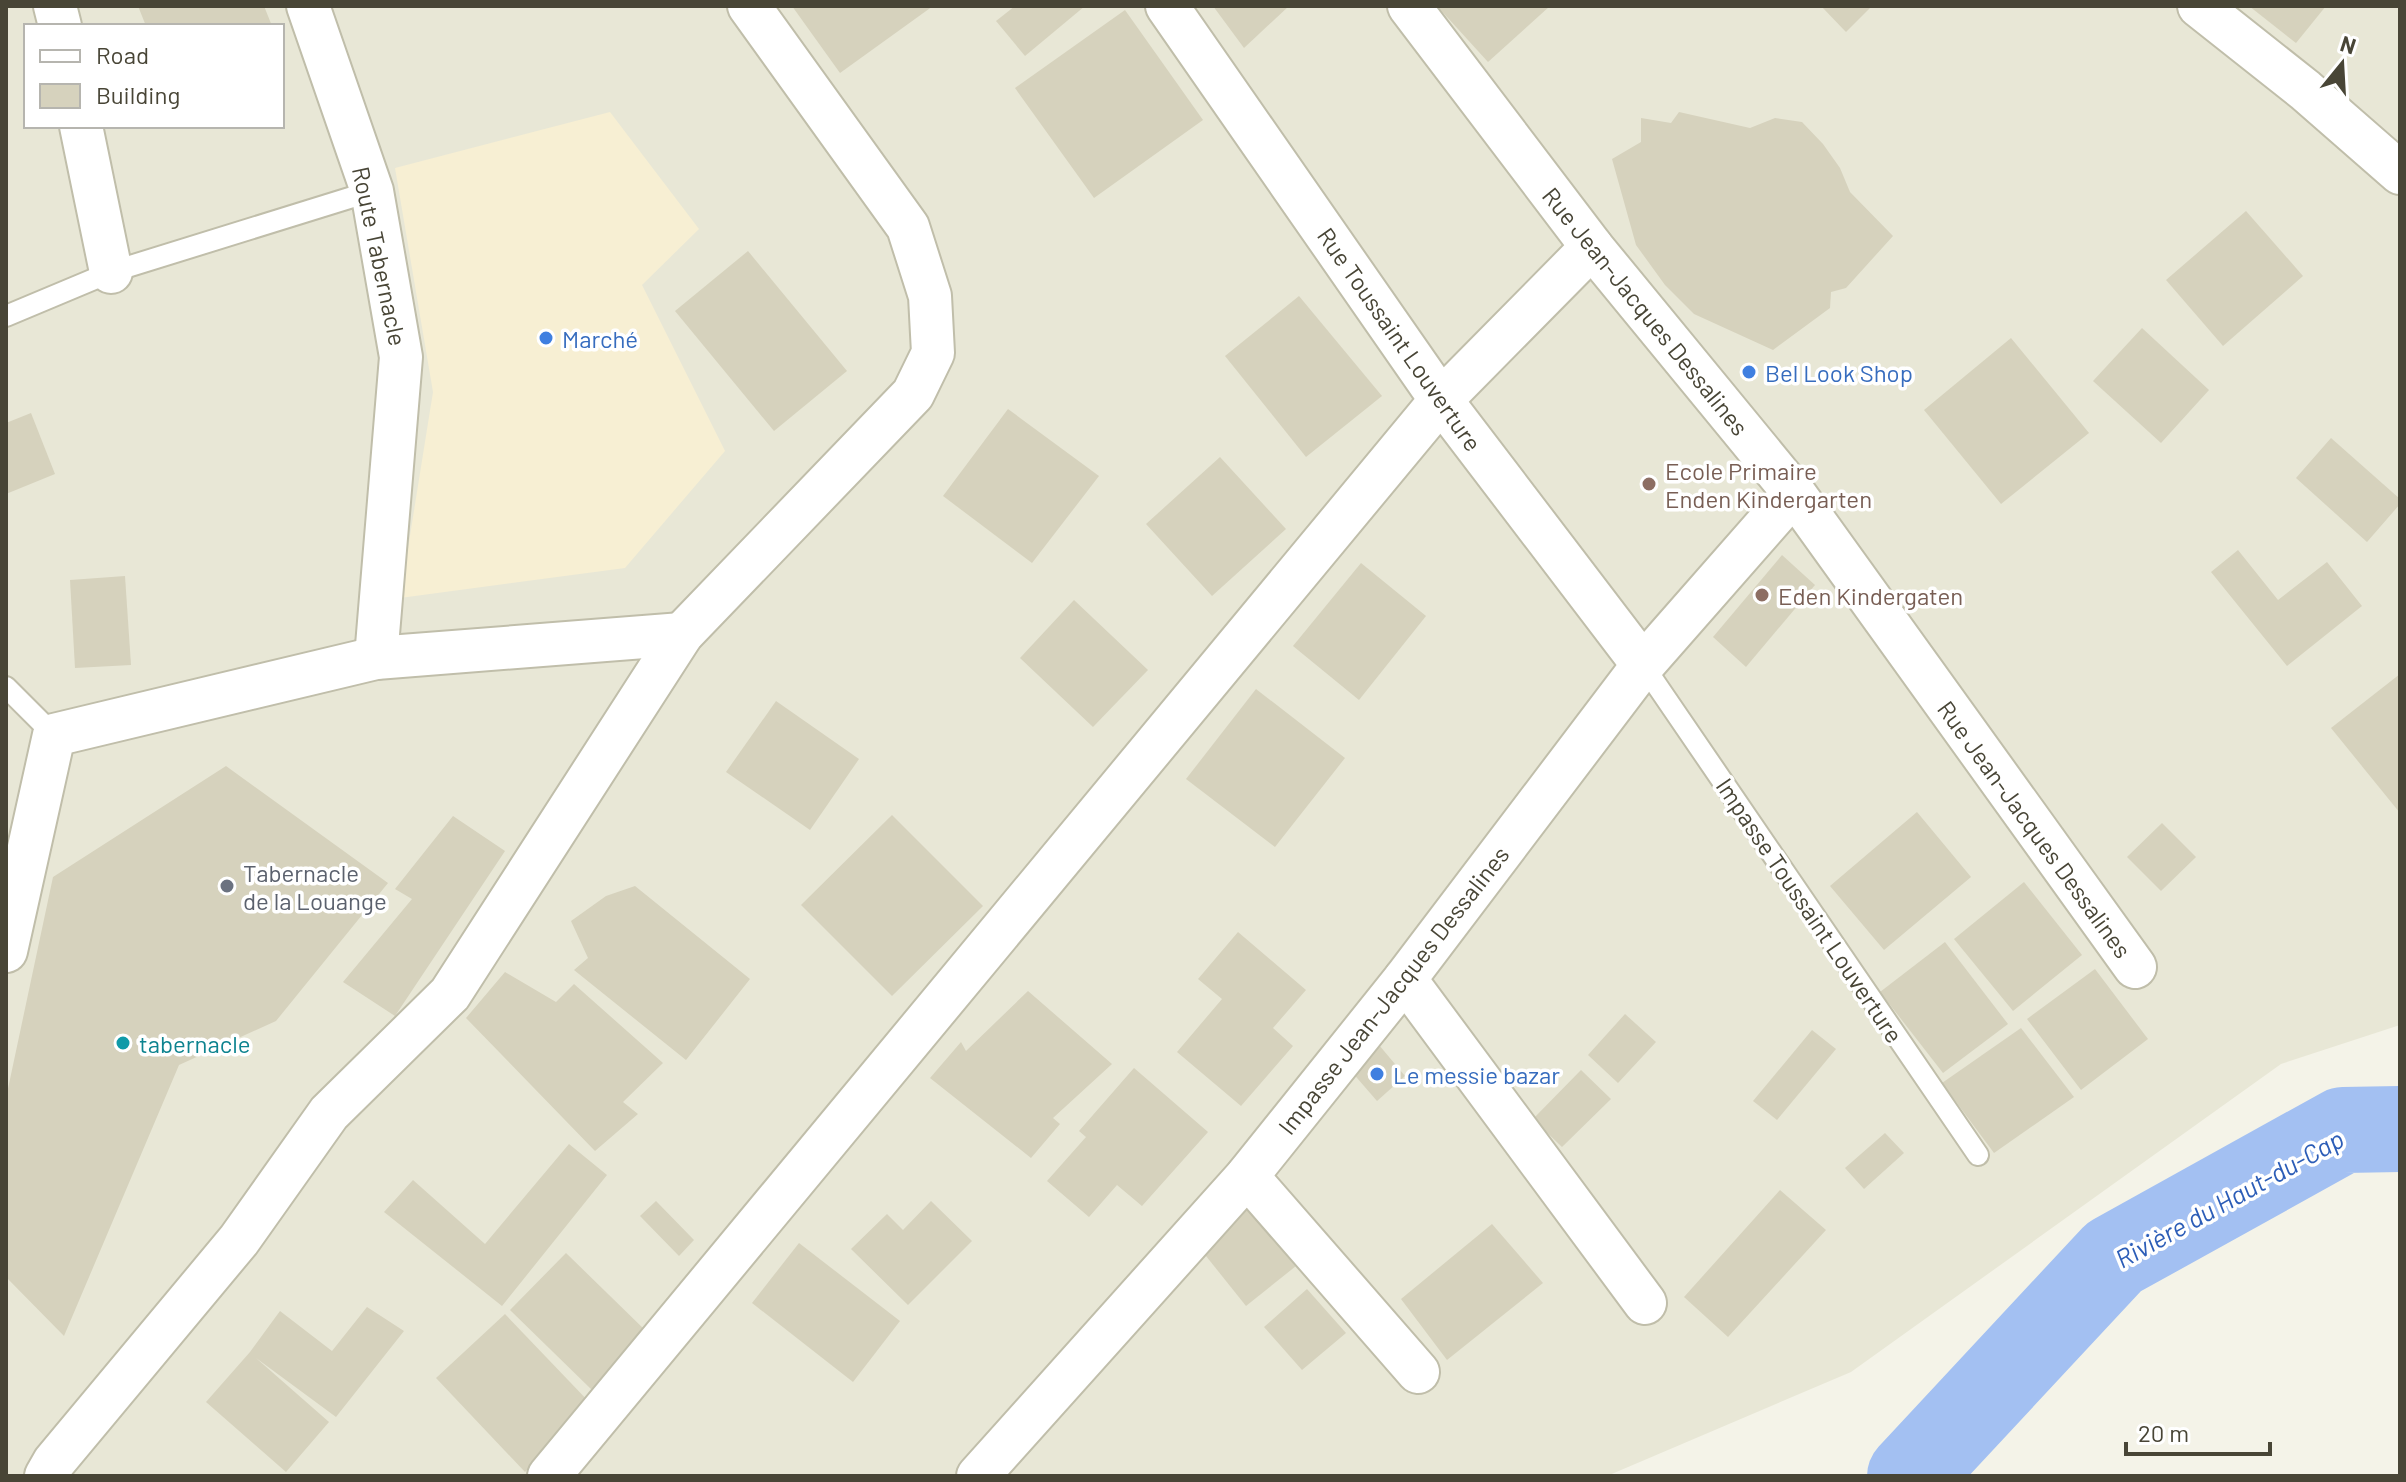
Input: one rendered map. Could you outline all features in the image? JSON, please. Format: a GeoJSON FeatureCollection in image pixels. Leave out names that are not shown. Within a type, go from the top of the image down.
{"type":"FeatureCollection","features":[{"type":"Feature","properties":{"kind":"street","name":"Route Tabernacle"},"geometry":{"type":"LineString","coordinates":[[308,6],[372,191],[401,357],[376,658]]}},
{"type":"Feature","properties":{"kind":"street"},"geometry":{"type":"LineString","coordinates":[[46,1476],[54,1462],[239,1240],[329,1113],[450,994],[682,634],[913,394],[933,353],[930,296],[908,227],[749,6]]}},
{"type":"Feature","properties":{"kind":"street","name":"Rue Toussaint Louverture"},"geometry":{"type":"LineString","coordinates":[[1167,6],[1441,400],[1643,665]]}},
{"type":"Feature","properties":{"kind":"street","name":"Rue Jean-Jacques Dessalines"},"geometry":{"type":"LineString","coordinates":[[1409,6],[1592,247],[1794,493],[2135,967]]}},
{"type":"Feature","properties":{"kind":"street"},"geometry":{"type":"LineString","coordinates":[[2199,6],[2305,90],[2400,173]]}},
{"type":"Feature","properties":{"kind":"street"},"geometry":{"type":"LineString","coordinates":[[81,128],[111,272]]}},
{"type":"Feature","properties":{"kind":"street"},"geometry":{"type":"LineString","coordinates":[[549,1476],[1441,400],[1592,247]]}},
{"type":"Feature","properties":{"kind":"street","name":"Impasse Jean-Jacques Dessalines"},"geometry":{"type":"LineString","coordinates":[[978,1476],[1247,1176],[1405,979],[1643,665],[1794,493]]}},
{"type":"Feature","properties":{"kind":"street"},"geometry":{"type":"LineString","coordinates":[[6,951],[54,735],[376,658],[682,634]]}},
{"type":"Feature","properties":{"kind":"street"},"geometry":{"type":"LineString","coordinates":[[1405,979],[1645,1303]]}},
{"type":"Feature","properties":{"kind":"street"},"geometry":{"type":"LineString","coordinates":[[1247,1176],[1418,1372]]}},
{"type":"Feature","properties":{"kind":"lane"},"geometry":{"type":"LineString","coordinates":[[6,316],[111,272],[372,191]]}},
{"type":"Feature","properties":{"kind":"lane","name":"Impasse Toussaint Louverture"},"geometry":{"type":"LineString","coordinates":[[1643,665],[1978,1155]]}},
{"type":"Feature","properties":{"kind":"lane"},"geometry":{"type":"LineString","coordinates":[[6,687],[54,735]]}},
{"type":"Feature","properties":{"kind":"shaded area"},"geometry":{"type":"Polygon","coordinates":[[[6,6],[2400,6],[2400,1025],[2281,1064],[1851,1372],[1607,1476],[6,1476],[6,6]]]}},
{"type":"Feature","properties":{"kind":"shaded area","name":"Marché"},"geometry":{"type":"Polygon","coordinates":[[[610,112],[699,229],[642,285],[725,451],[625,568],[400,598],[433,392],[395,168],[610,112]]]}},
{"type":"Feature","properties":{"kind":"building"},"geometry":{"type":"Polygon","coordinates":[[[138,6],[264,6],[271,24],[145,24],[138,6]]]}},
{"type":"Feature","properties":{"kind":"building"},"geometry":{"type":"Polygon","coordinates":[[[792,6],[933,6],[840,73],[792,6]]]}},
{"type":"Feature","properties":{"kind":"building"},"geometry":{"type":"Polygon","coordinates":[[[1015,6],[1085,6],[1025,56],[996,21],[1015,6]]]}},
{"type":"Feature","properties":{"kind":"building"},"geometry":{"type":"Polygon","coordinates":[[[1213,6],[1289,6],[1244,48],[1213,6]]]}},
{"type":"Feature","properties":{"kind":"building"},"geometry":{"type":"Polygon","coordinates":[[[1437,6],[1550,6],[1488,62],[1437,6]]]}},
{"type":"Feature","properties":{"kind":"building"},"geometry":{"type":"Polygon","coordinates":[[[1821,6],[1872,6],[1846,32],[1821,6]]]}},
{"type":"Feature","properties":{"kind":"building"},"geometry":{"type":"Polygon","coordinates":[[[2249,6],[2326,6],[2296,43],[2249,6]]]}},
{"type":"Feature","properties":{"kind":"building"},"geometry":{"type":"Polygon","coordinates":[[[1125,10],[1203,120],[1094,198],[1015,88],[1125,10]]]}},
{"type":"Feature","properties":{"kind":"building"},"geometry":{"type":"Polygon","coordinates":[[[1679,112],[1750,128],[1775,118],[1802,122],[1840,168],[1850,192],[1893,236],[1846,288],[1831,292],[1830,308],[1773,350],[1694,314],[1665,285],[1636,245],[1612,159],[1641,142],[1641,118],[1671,123],[1679,112]]]}},
{"type":"Feature","properties":{"kind":"building"},"geometry":{"type":"Polygon","coordinates":[[[2246,211],[2303,276],[2223,346],[2166,280],[2246,211]]]}},
{"type":"Feature","properties":{"kind":"building"},"geometry":{"type":"Polygon","coordinates":[[[748,251],[847,371],[774,431],[675,311],[748,251]]]}},
{"type":"Feature","properties":{"kind":"building"},"geometry":{"type":"Polygon","coordinates":[[[1299,296],[1382,396],[1306,457],[1225,356],[1299,296]]]}},
{"type":"Feature","properties":{"kind":"building"},"geometry":{"type":"Polygon","coordinates":[[[2142,328],[2209,390],[2161,443],[2093,381],[2142,328]]]}},
{"type":"Feature","properties":{"kind":"building"},"geometry":{"type":"Polygon","coordinates":[[[2011,338],[2089,433],[2001,504],[1924,410],[2011,338]]]}},
{"type":"Feature","properties":{"kind":"building"},"geometry":{"type":"Polygon","coordinates":[[[1008,409],[1099,476],[1032,563],[943,496],[1008,409]]]}},
{"type":"Feature","properties":{"kind":"building"},"geometry":{"type":"Polygon","coordinates":[[[31,413],[55,474],[6,494],[6,423],[31,413]]]}},
{"type":"Feature","properties":{"kind":"building"},"geometry":{"type":"Polygon","coordinates":[[[2331,438],[2400,499],[2400,504],[2367,542],[2296,478],[2331,438]]]}},
{"type":"Feature","properties":{"kind":"building"},"geometry":{"type":"Polygon","coordinates":[[[1220,457],[1286,529],[1212,596],[1146,524],[1220,457]]]}},
{"type":"Feature","properties":{"kind":"building"},"geometry":{"type":"Polygon","coordinates":[[[2238,550],[2278,600],[2327,562],[2362,606],[2287,666],[2211,572],[2238,550]]]}},
{"type":"Feature","properties":{"kind":"building"},"geometry":{"type":"Polygon","coordinates":[[[1782,555],[1815,585],[1746,667],[1713,637],[1782,555]]]}},
{"type":"Feature","properties":{"kind":"building"},"geometry":{"type":"Polygon","coordinates":[[[1361,563],[1426,616],[1359,700],[1293,646],[1361,563]]]}},
{"type":"Feature","properties":{"kind":"building"},"geometry":{"type":"Polygon","coordinates":[[[125,576],[131,665],[75,668],[70,580],[125,576]]]}},
{"type":"Feature","properties":{"kind":"building"},"geometry":{"type":"Polygon","coordinates":[[[1074,600],[1148,670],[1093,727],[1020,658],[1074,600]]]}},
{"type":"Feature","properties":{"kind":"building"},"geometry":{"type":"Polygon","coordinates":[[[2400,674],[2400,813],[2331,728],[2400,674]]]}},
{"type":"Feature","properties":{"kind":"building"},"geometry":{"type":"Polygon","coordinates":[[[1256,689],[1345,758],[1275,847],[1186,779],[1256,689]]]}},
{"type":"Feature","properties":{"kind":"building"},"geometry":{"type":"Polygon","coordinates":[[[776,701],[859,759],[810,830],[726,772],[776,701]]]}},
{"type":"Feature","properties":{"kind":"building","name":"tabernacle"},"geometry":{"type":"Polygon","coordinates":[[[226,766],[388,883],[276,1021],[179,1065],[64,1336],[6,1277],[6,1098],[53,877],[226,766]]]}},
{"type":"Feature","properties":{"kind":"building"},"geometry":{"type":"Polygon","coordinates":[[[1917,812],[1971,877],[1884,950],[1830,886],[1917,812]]]}},
{"type":"Feature","properties":{"kind":"building"},"geometry":{"type":"Polygon","coordinates":[[[892,815],[983,906],[892,996],[801,905],[892,815]]]}},
{"type":"Feature","properties":{"kind":"building"},"geometry":{"type":"Polygon","coordinates":[[[453,816],[505,851],[395,1016],[343,982],[412,899],[395,889],[453,816]]]}},
{"type":"Feature","properties":{"kind":"building"},"geometry":{"type":"Polygon","coordinates":[[[2162,823],[2196,857],[2161,891],[2127,857],[2162,823]]]}},
{"type":"Feature","properties":{"kind":"building"},"geometry":{"type":"Polygon","coordinates":[[[2024,882],[2082,955],[2013,1011],[1954,939],[2024,882]]]}},
{"type":"Feature","properties":{"kind":"building"},"geometry":{"type":"Polygon","coordinates":[[[635,886],[750,979],[686,1060],[574,970],[588,958],[571,921],[606,896],[635,886]]]}},
{"type":"Feature","properties":{"kind":"building"},"geometry":{"type":"Polygon","coordinates":[[[1238,932],[1306,990],[1273,1028],[1293,1046],[1241,1106],[1177,1052],[1222,999],[1198,979],[1238,932]]]}},
{"type":"Feature","properties":{"kind":"building"},"geometry":{"type":"Polygon","coordinates":[[[1945,942],[2008,1024],[1943,1073],[1880,992],[1945,942]]]}},
{"type":"Feature","properties":{"kind":"building"},"geometry":{"type":"Polygon","coordinates":[[[2095,969],[2148,1039],[2081,1090],[2027,1019],[2095,969]]]}},
{"type":"Feature","properties":{"kind":"building"},"geometry":{"type":"Polygon","coordinates":[[[505,972],[556,1002],[574,984],[663,1063],[623,1102],[638,1114],[595,1151],[466,1018],[505,972]]]}},
{"type":"Feature","properties":{"kind":"building"},"geometry":{"type":"Polygon","coordinates":[[[1028,991],[1112,1064],[1053,1118],[1060,1124],[1031,1158],[930,1078],[961,1042],[966,1051],[1028,991]]]}},
{"type":"Feature","properties":{"kind":"building"},"geometry":{"type":"Polygon","coordinates":[[[1625,1014],[1656,1042],[1618,1083],[1588,1055],[1625,1014]]]}},
{"type":"Feature","properties":{"kind":"building"},"geometry":{"type":"Polygon","coordinates":[[[2021,1028],[2074,1097],[1994,1153],[1942,1083],[2021,1028]]]}},
{"type":"Feature","properties":{"kind":"building"},"geometry":{"type":"Polygon","coordinates":[[[1812,1030],[1836,1049],[1777,1120],[1753,1101],[1812,1030]]]}},
{"type":"Feature","properties":{"kind":"building"},"geometry":{"type":"Polygon","coordinates":[[[1379,1045],[1405,1076],[1377,1101],[1351,1071],[1379,1045]]]}},
{"type":"Feature","properties":{"kind":"building"},"geometry":{"type":"Polygon","coordinates":[[[1134,1068],[1208,1132],[1142,1206],[1117,1185],[1089,1217],[1047,1181],[1086,1137],[1079,1131],[1134,1068]]]}},
{"type":"Feature","properties":{"kind":"building"},"geometry":{"type":"Polygon","coordinates":[[[1581,1070],[1611,1099],[1562,1147],[1533,1119],[1581,1070]]]}},
{"type":"Feature","properties":{"kind":"building"},"geometry":{"type":"Polygon","coordinates":[[[1885,1133],[1904,1153],[1864,1189],[1845,1168],[1885,1133]]]}},
{"type":"Feature","properties":{"kind":"building"},"geometry":{"type":"Polygon","coordinates":[[[569,1144],[607,1175],[502,1306],[384,1212],[413,1180],[485,1244],[569,1144]]]}},
{"type":"Feature","properties":{"kind":"building"},"geometry":{"type":"Polygon","coordinates":[[[1780,1190],[1826,1230],[1728,1337],[1684,1297],[1780,1190]]]}},
{"type":"Feature","properties":{"kind":"building"},"geometry":{"type":"Polygon","coordinates":[[[656,1201],[694,1240],[679,1256],[640,1216],[656,1201]]]}},
{"type":"Feature","properties":{"kind":"building"},"geometry":{"type":"Polygon","coordinates":[[[931,1201],[972,1241],[908,1305],[851,1249],[887,1214],[903,1230],[931,1201]]]}},
{"type":"Feature","properties":{"kind":"building"},"geometry":{"type":"Polygon","coordinates":[[[1247,1206],[1296,1266],[1246,1306],[1198,1246],[1247,1206]]]}},
{"type":"Feature","properties":{"kind":"building"},"geometry":{"type":"Polygon","coordinates":[[[1492,1224],[1543,1283],[1447,1360],[1401,1299],[1492,1224]]]}},
{"type":"Feature","properties":{"kind":"building"},"geometry":{"type":"Polygon","coordinates":[[[799,1243],[900,1321],[853,1382],[752,1303],[799,1243]]]}},
{"type":"Feature","properties":{"kind":"building"},"geometry":{"type":"Polygon","coordinates":[[[566,1253],[648,1333],[592,1390],[510,1310],[566,1253]]]}},
{"type":"Feature","properties":{"kind":"building"},"geometry":{"type":"Polygon","coordinates":[[[1307,1289],[1346,1333],[1302,1370],[1264,1327],[1307,1289]]]}},
{"type":"Feature","properties":{"kind":"building"},"geometry":{"type":"Polygon","coordinates":[[[367,1307],[404,1331],[336,1417],[256,1358],[329,1422],[286,1472],[206,1402],[250,1352],[280,1311],[332,1351],[367,1307]]]}},
{"type":"Feature","properties":{"kind":"building"},"geometry":{"type":"Polygon","coordinates":[[[505,1314],[591,1404],[525,1472],[436,1378],[505,1314]]]}},
{"type":"Feature","properties":{"kind":"waterway","name":"Rivière du Haut-du-Cap"},"geometry":{"type":"LineString","coordinates":[[1910,1476],[2114,1257],[2343,1130],[2400,1129]]}},
{"type":"Feature","properties":{"kind":"place","name":"Marché"},"geometry":{"type":"Point","coordinates":[546,338]}},
{"type":"Feature","properties":{"kind":"place","name":"Bel Look Shop"},"geometry":{"type":"Point","coordinates":[1749,372]}},
{"type":"Feature","properties":{"kind":"place","name":"Ecole Primaire Enden Kindergarten"},"geometry":{"type":"Point","coordinates":[1649,484]}},
{"type":"Feature","properties":{"kind":"place","name":"Eden Kindergaten"},"geometry":{"type":"Point","coordinates":[1762,595]}},
{"type":"Feature","properties":{"kind":"place","name":"Tabernacle de la Louange"},"geometry":{"type":"Point","coordinates":[227,886]}},
{"type":"Feature","properties":{"kind":"place","name":"tabernacle"},"geometry":{"type":"Point","coordinates":[123,1043]}},
{"type":"Feature","properties":{"kind":"place","name":"Le messie bazar"},"geometry":{"type":"Point","coordinates":[1377,1074]}}]}
